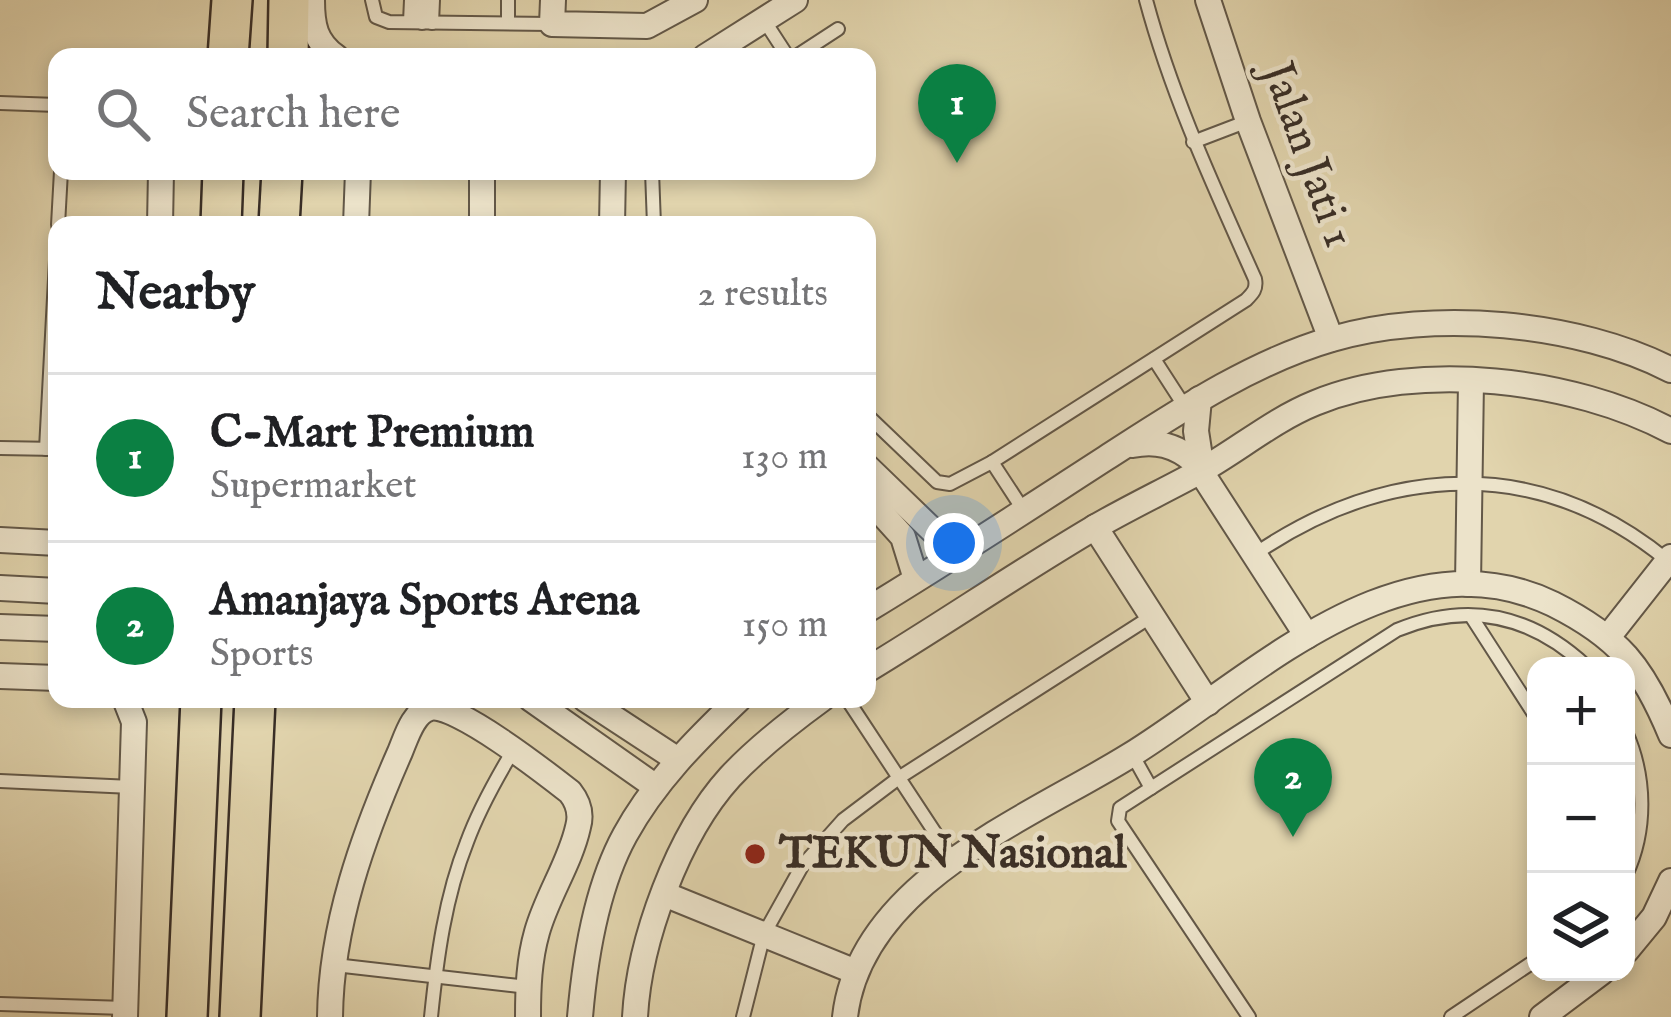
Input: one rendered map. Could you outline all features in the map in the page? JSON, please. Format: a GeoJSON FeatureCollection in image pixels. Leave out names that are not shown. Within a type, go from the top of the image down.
{"type":"FeatureCollection","features":[{"type":"Feature","properties":{"kind":"main road"},"geometry":{"type":"LineString","coordinates":[[229,48],[232,0]]}},
{"type":"Feature","properties":{"kind":"main road"},"geometry":{"type":"LineString","coordinates":[[288,48],[289,0]]}},
{"type":"Feature","properties":{"kind":"main road"},"geometry":{"type":"LineString","coordinates":[[222,216],[224,180]]}},
{"type":"Feature","properties":{"kind":"main road"},"geometry":{"type":"LineString","coordinates":[[280,216],[282,180]]}},
{"type":"Feature","properties":{"kind":"main road"},"geometry":{"type":"LineString","coordinates":[[187,1017],[201,708]]}},
{"type":"Feature","properties":{"kind":"main road"},"geometry":{"type":"LineString","coordinates":[[240,1017],[255,708]]}},
{"type":"Feature","properties":{"kind":"street"},"geometry":{"type":"LineString","coordinates":[[312,0],[317,40],[326,48]]}},
{"type":"Feature","properties":{"kind":"street"},"geometry":{"type":"LineString","coordinates":[[553,12],[647,26],[695,0]]}},
{"type":"Feature","properties":{"kind":"street"},"geometry":{"type":"LineString","coordinates":[[719,48],[795,0]]}},
{"type":"Feature","properties":{"kind":"street","name":"Jalan Jati 1"},"geometry":{"type":"LineString","coordinates":[[1208,0],[1248,121],[1331,339]]}},
{"type":"Feature","properties":{"kind":"street"},"geometry":{"type":"LineString","coordinates":[[160,216],[161,180]]}},
{"type":"Feature","properties":{"kind":"street"},"geometry":{"type":"LineString","coordinates":[[356,216],[358,180]]}},
{"type":"Feature","properties":{"kind":"street"},"geometry":{"type":"LineString","coordinates":[[482,180],[482,216]]}},
{"type":"Feature","properties":{"kind":"street"},"geometry":{"type":"LineString","coordinates":[[613,180],[613,216]]}},
{"type":"Feature","properties":{"kind":"street"},"geometry":{"type":"LineString","coordinates":[[876,604],[1192,403],[1331,339],[1404,326],[1540,328],[1632,352],[1671,370]]}},
{"type":"Feature","properties":{"kind":"street"},"geometry":{"type":"LineString","coordinates":[[876,664],[1095,527],[1316,403],[1372,386],[1471,381],[1532,386],[1591,399],[1671,431]]}},
{"type":"Feature","properties":{"kind":"street"},"geometry":{"type":"LineString","coordinates":[[1468,584],[1471,381]]}},
{"type":"Feature","properties":{"kind":"street"},"geometry":{"type":"LineString","coordinates":[[1192,403],[1202,470]]}},
{"type":"Feature","properties":{"kind":"street"},"geometry":{"type":"LineString","coordinates":[[1124,447],[1165,444],[1186,454],[1202,470],[1307,636]]}},
{"type":"Feature","properties":{"kind":"street"},"geometry":{"type":"LineString","coordinates":[[876,476],[957,554]]}},
{"type":"Feature","properties":{"kind":"street"},"geometry":{"type":"LineString","coordinates":[[876,507],[903,536],[916,579]]}},
{"type":"Feature","properties":{"kind":"street"},"geometry":{"type":"LineString","coordinates":[[1095,527],[1208,703]]}},
{"type":"Feature","properties":{"kind":"street"},"geometry":{"type":"LineString","coordinates":[[0,540],[48,542]]}},
{"type":"Feature","properties":{"kind":"street"},"geometry":{"type":"LineString","coordinates":[[1608,637],[1670,559]]}},
{"type":"Feature","properties":{"kind":"street"},"geometry":{"type":"LineString","coordinates":[[845,1017],[856,972],[879,933],[916,890],[953,860],[1132,754],[1336,618],[1388,596],[1440,584],[1468,584],[1544,600],[1578,616],[1628,656],[1647,682],[1671,734]]}},
{"type":"Feature","properties":{"kind":"street"},"geometry":{"type":"LineString","coordinates":[[0,588],[48,591]]}},
{"type":"Feature","properties":{"kind":"street"},"geometry":{"type":"LineString","coordinates":[[0,627],[48,629]]}},
{"type":"Feature","properties":{"kind":"street"},"geometry":{"type":"LineString","coordinates":[[0,676],[48,678]]}},
{"type":"Feature","properties":{"kind":"street"},"geometry":{"type":"LineString","coordinates":[[125,1012],[134,722],[129,708]]}},
{"type":"Feature","properties":{"kind":"street"},"geometry":{"type":"LineString","coordinates":[[330,1017],[347,896],[378,802],[412,724],[429,708]]}},
{"type":"Feature","properties":{"kind":"street"},"geometry":{"type":"LineString","coordinates":[[437,708],[514,749],[577,800],[578,828],[537,932],[527,1017]]}},
{"type":"Feature","properties":{"kind":"street"},"geometry":{"type":"LineString","coordinates":[[543,708],[656,787]]}},
{"type":"Feature","properties":{"kind":"street"},"geometry":{"type":"LineString","coordinates":[[599,708],[678,760]]}},
{"type":"Feature","properties":{"kind":"street"},"geometry":{"type":"LineString","coordinates":[[580,1017],[596,921],[623,838],[678,760],[731,708]]}},
{"type":"Feature","properties":{"kind":"street"},"geometry":{"type":"LineString","coordinates":[[635,1017],[650,935],[700,820],[726,781],[770,737],[810,708]]}},
{"type":"Feature","properties":{"kind":"street"},"geometry":{"type":"LineString","coordinates":[[1635,940],[1670,889]]}},
{"type":"Feature","properties":{"kind":"street"},"geometry":{"type":"LineString","coordinates":[[664,894],[856,972]]}},
{"type":"Feature","properties":{"kind":"street"},"geometry":{"type":"LineString","coordinates":[[1547,1016],[1591,981]]}},
{"type":"Feature","properties":{"kind":"lane"},"geometry":{"type":"LineString","coordinates":[[372,0],[372,11],[382,21],[508,23],[553,12]]}},
{"type":"Feature","properties":{"kind":"lane"},"geometry":{"type":"LineString","coordinates":[[411,0],[421,23]]}},
{"type":"Feature","properties":{"kind":"lane"},"geometry":{"type":"LineString","coordinates":[[421,23],[422,0]]}},
{"type":"Feature","properties":{"kind":"lane"},"geometry":{"type":"LineString","coordinates":[[421,23],[433,0]]}},
{"type":"Feature","properties":{"kind":"lane"},"geometry":{"type":"LineString","coordinates":[[508,0],[508,23]]}},
{"type":"Feature","properties":{"kind":"lane"},"geometry":{"type":"LineString","coordinates":[[876,423],[944,485],[992,462],[1246,300],[1257,286],[1192,142],[1146,0]]}},
{"type":"Feature","properties":{"kind":"lane"},"geometry":{"type":"LineString","coordinates":[[764,20],[785,48]]}},
{"type":"Feature","properties":{"kind":"lane"},"geometry":{"type":"LineString","coordinates":[[807,48],[838,29]]}},
{"type":"Feature","properties":{"kind":"lane"},"geometry":{"type":"LineString","coordinates":[[0,104],[48,105]]}},
{"type":"Feature","properties":{"kind":"lane"},"geometry":{"type":"LineString","coordinates":[[1192,142],[1248,121]]}},
{"type":"Feature","properties":{"kind":"lane"},"geometry":{"type":"LineString","coordinates":[[58,216],[60,180]]}},
{"type":"Feature","properties":{"kind":"lane"},"geometry":{"type":"LineString","coordinates":[[650,180],[653,216]]}},
{"type":"Feature","properties":{"kind":"lane"},"geometry":{"type":"LineString","coordinates":[[1154,359],[1192,403]]}},
{"type":"Feature","properties":{"kind":"lane"},"geometry":{"type":"LineString","coordinates":[[0,448],[48,449]]}},
{"type":"Feature","properties":{"kind":"lane"},"geometry":{"type":"LineString","coordinates":[[992,462],[1024,511]]}},
{"type":"Feature","properties":{"kind":"lane"},"geometry":{"type":"LineString","coordinates":[[1255,554],[1300,526],[1362,499],[1389,491],[1469,482],[1532,490],[1568,501],[1626,529],[1670,559]]}},
{"type":"Feature","properties":{"kind":"lane"},"geometry":{"type":"LineString","coordinates":[[743,1017],[764,934],[802,866],[843,820],[900,777],[1152,616]]}},
{"type":"Feature","properties":{"kind":"lane"},"geometry":{"type":"LineString","coordinates":[[1471,616],[1527,703]]}},
{"type":"Feature","properties":{"kind":"lane"},"geometry":{"type":"LineString","coordinates":[[1250,1017],[1118,820],[1120,808],[1397,630],[1420,620],[1471,616],[1519,622],[1576,657]]}},
{"type":"Feature","properties":{"kind":"lane"},"geometry":{"type":"LineString","coordinates":[[853,708],[953,860]]}},
{"type":"Feature","properties":{"kind":"lane"},"geometry":{"type":"LineString","coordinates":[[431,1017],[447,910],[465,844],[514,749]]}},
{"type":"Feature","properties":{"kind":"lane"},"geometry":{"type":"LineString","coordinates":[[1132,754],[1151,788]]}},
{"type":"Feature","properties":{"kind":"lane"},"geometry":{"type":"LineString","coordinates":[[1635,760],[1641,797],[1635,842]]}},
{"type":"Feature","properties":{"kind":"lane"},"geometry":{"type":"LineString","coordinates":[[0,781],[132,788]]}},
{"type":"Feature","properties":{"kind":"lane"},"geometry":{"type":"LineString","coordinates":[[244,945],[256,1017]]}},
{"type":"Feature","properties":{"kind":"lane"},"geometry":{"type":"LineString","coordinates":[[334,965],[528,987]]}},
{"type":"Feature","properties":{"kind":"lane"},"geometry":{"type":"LineString","coordinates":[[1451,1017],[1527,965]]}},
{"type":"Feature","properties":{"kind":"lane"},"geometry":{"type":"LineString","coordinates":[[0,1004],[125,1012]]}},
{"type":"Feature","properties":{"kind":"place","name":"C-Mart Premium"},"geometry":{"type":"Point","coordinates":[957,163]}},
{"type":"Feature","properties":{"kind":"place","name":"Amanjaya Sports Arena"},"geometry":{"type":"Point","coordinates":[1293,837]}},
{"type":"Feature","properties":{"kind":"place","name":"TEKUN Nasional"},"geometry":{"type":"Point","coordinates":[755,854]}}]}
